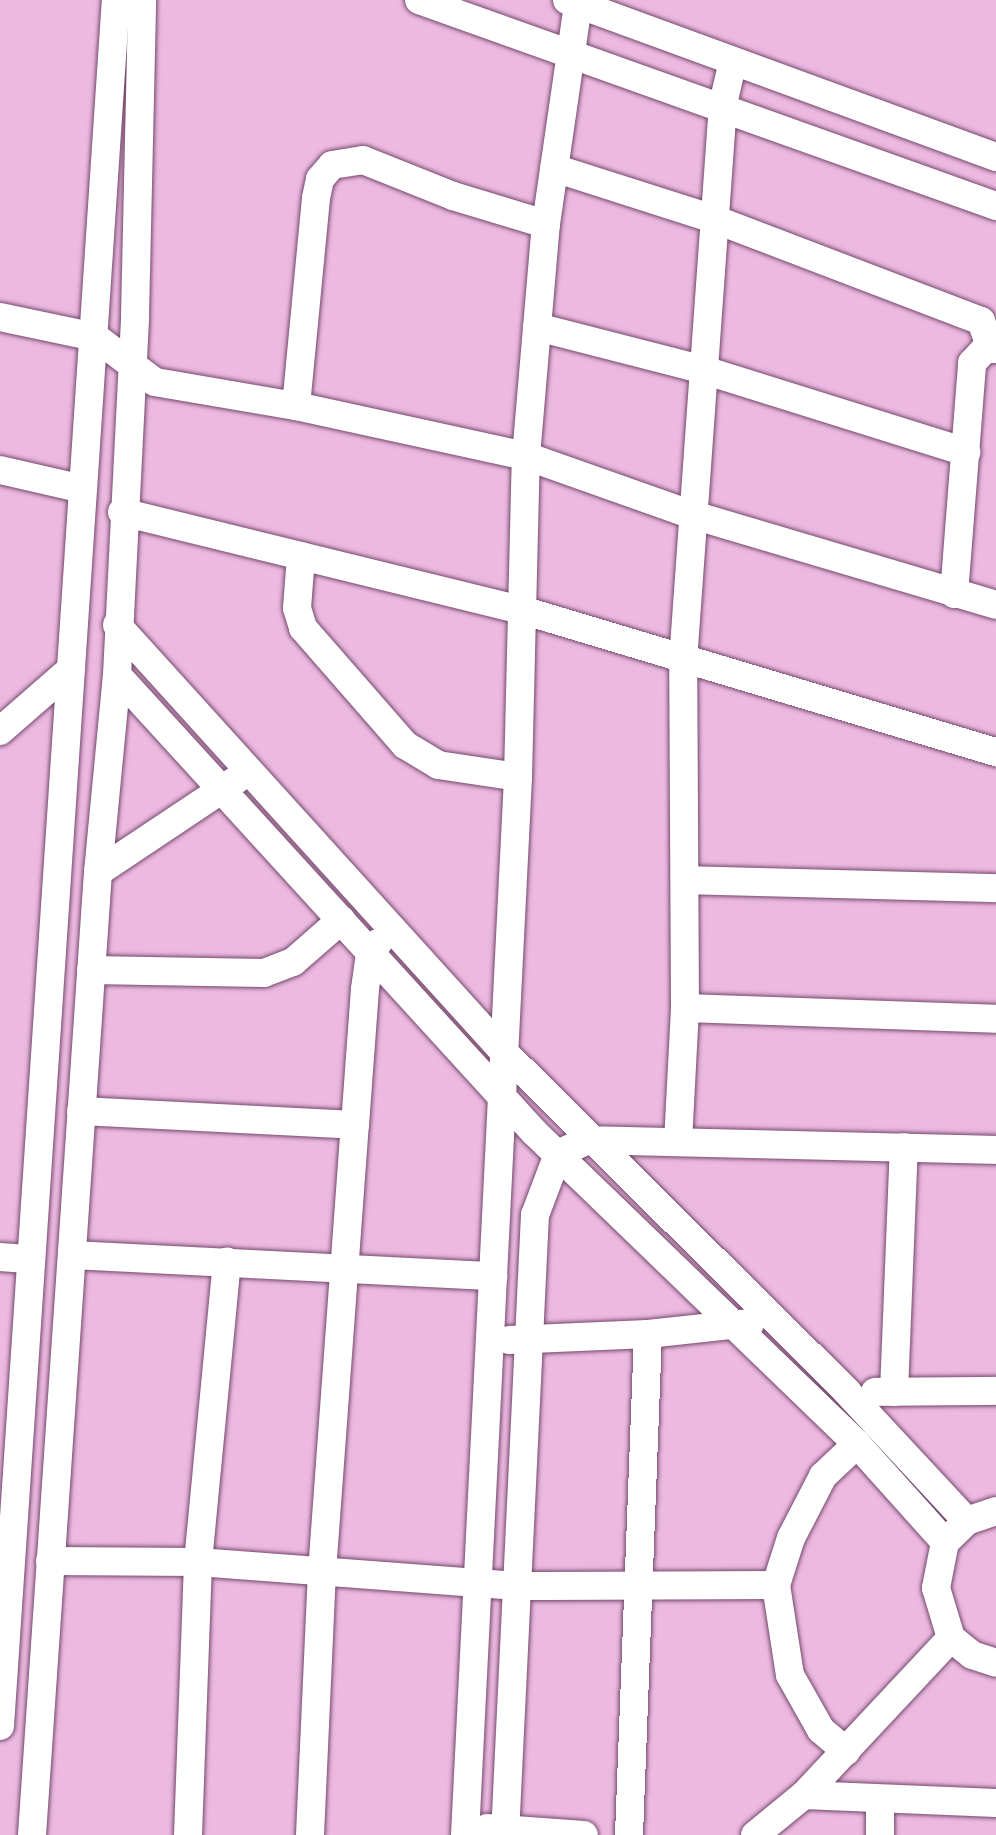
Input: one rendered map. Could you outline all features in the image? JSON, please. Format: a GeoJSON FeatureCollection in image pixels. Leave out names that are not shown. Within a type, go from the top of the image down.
{"type":"FeatureCollection","features":[{"type":"Feature","properties":{"kind":"street"},"geometry":{"type":"LineString","coordinates":[[0,1726],[5,1556],[31,1259],[116,0]]}},
{"type":"Feature","properties":{"kind":"street"},"geometry":{"type":"LineString","coordinates":[[32,1835],[98,872],[117,675],[122,512],[131,363],[142,0]]}},
{"type":"Feature","properties":{"kind":"street"},"geometry":{"type":"LineString","coordinates":[[419,0],[723,105],[996,206]]}},
{"type":"Feature","properties":{"kind":"street"},"geometry":{"type":"LineString","coordinates":[[584,1835],[465,1831],[475,1583],[518,777],[526,456],[546,224],[570,54],[573,2],[612,8],[733,61],[996,157]]}},
{"type":"Feature","properties":{"kind":"street"},"geometry":{"type":"LineString","coordinates":[[678,1142],[685,1008],[683,661],[723,105],[733,61]]}},
{"type":"Feature","properties":{"kind":"street"},"geometry":{"type":"LineString","coordinates":[[296,406],[315,198],[320,179],[332,165],[363,160],[546,224]]}},
{"type":"Feature","properties":{"kind":"street"},"geometry":{"type":"LineString","coordinates":[[554,168],[714,219],[981,321],[994,348],[972,363],[954,594]]}},
{"type":"Feature","properties":{"kind":"street"},"geometry":{"type":"LineString","coordinates":[[0,317],[95,337],[155,382],[296,406],[526,456],[693,515],[996,605]]}},
{"type":"Feature","properties":{"kind":"street"},"geometry":{"type":"LineString","coordinates":[[537,327],[704,370],[966,452]]}},
{"type":"Feature","properties":{"kind":"street"},"geometry":{"type":"LineString","coordinates":[[0,470],[83,489]]}},
{"type":"Feature","properties":{"kind":"street"},"geometry":{"type":"LineString","coordinates":[[122,512],[522,610],[683,661],[996,752]]}},
{"type":"Feature","properties":{"kind":"street"},"geometry":{"type":"LineString","coordinates":[[301,556],[297,608],[303,628],[405,745],[438,765],[518,777]]}},
{"type":"Feature","properties":{"kind":"street"},"geometry":{"type":"LineString","coordinates":[[117,625],[502,1050],[588,1140],[847,1392],[967,1521]]}},
{"type":"Feature","properties":{"kind":"street"},"geometry":{"type":"LineString","coordinates":[[0,731],[71,669]]}},
{"type":"Feature","properties":{"kind":"street"},"geometry":{"type":"LineString","coordinates":[[117,675],[500,1097],[857,1444],[945,1542]]}},
{"type":"Feature","properties":{"kind":"street"},"geometry":{"type":"LineString","coordinates":[[98,872],[223,791],[248,770]]}},
{"type":"Feature","properties":{"kind":"street"},"geometry":{"type":"LineString","coordinates":[[686,880],[996,888]]}},
{"type":"Feature","properties":{"kind":"street"},"geometry":{"type":"LineString","coordinates":[[91,970],[264,973],[293,962],[341,920]]}},
{"type":"Feature","properties":{"kind":"street"},"geometry":{"type":"LineString","coordinates":[[310,1835],[322,1572],[370,952],[391,928]]}},
{"type":"Feature","properties":{"kind":"street"},"geometry":{"type":"LineString","coordinates":[[685,1008],[996,1019]]}},
{"type":"Feature","properties":{"kind":"street"},"geometry":{"type":"LineString","coordinates":[[81,1111],[355,1125]]}},
{"type":"Feature","properties":{"kind":"street"},"geometry":{"type":"LineString","coordinates":[[505,1832],[535,1215],[558,1154],[588,1140],[996,1150]]}},
{"type":"Feature","properties":{"kind":"street"},"geometry":{"type":"LineString","coordinates":[[894,1392],[904,1147]]}},
{"type":"Feature","properties":{"kind":"street"},"geometry":{"type":"LineString","coordinates":[[72,1255],[493,1276]]}},
{"type":"Feature","properties":{"kind":"street"},"geometry":{"type":"LineString","coordinates":[[0,1257],[31,1259]]}},
{"type":"Feature","properties":{"kind":"street"},"geometry":{"type":"LineString","coordinates":[[188,1835],[198,1562],[227,1261]]}},
{"type":"Feature","properties":{"kind":"street"},"geometry":{"type":"LineString","coordinates":[[489,1340],[528,1341],[648,1334],[773,1321]]}},
{"type":"Feature","properties":{"kind":"street"},"geometry":{"type":"LineString","coordinates":[[629,1835],[648,1334]]}},
{"type":"Feature","properties":{"kind":"street"},"geometry":{"type":"LineString","coordinates":[[847,1392],[996,1391]]}},
{"type":"Feature","properties":{"kind":"street"},"geometry":{"type":"LineString","coordinates":[[846,1750],[821,1730],[790,1675],[776,1585],[791,1538],[823,1476],[857,1444]]}},
{"type":"Feature","properties":{"kind":"street"},"geometry":{"type":"LineString","coordinates":[[996,1511],[967,1521],[945,1542],[936,1588],[951,1638],[972,1655],[996,1663]]}},
{"type":"Feature","properties":{"kind":"street"},"geometry":{"type":"LineString","coordinates":[[50,1561],[198,1562],[517,1586],[776,1585]]}},
{"type":"Feature","properties":{"kind":"street"},"geometry":{"type":"LineString","coordinates":[[755,1835],[804,1795],[951,1638]]}},
{"type":"Feature","properties":{"kind":"street"},"geometry":{"type":"LineString","coordinates":[[804,1795],[996,1803]]}},
{"type":"Feature","properties":{"kind":"street"},"geometry":{"type":"LineString","coordinates":[[880,1799],[880,1835]]}}]}
